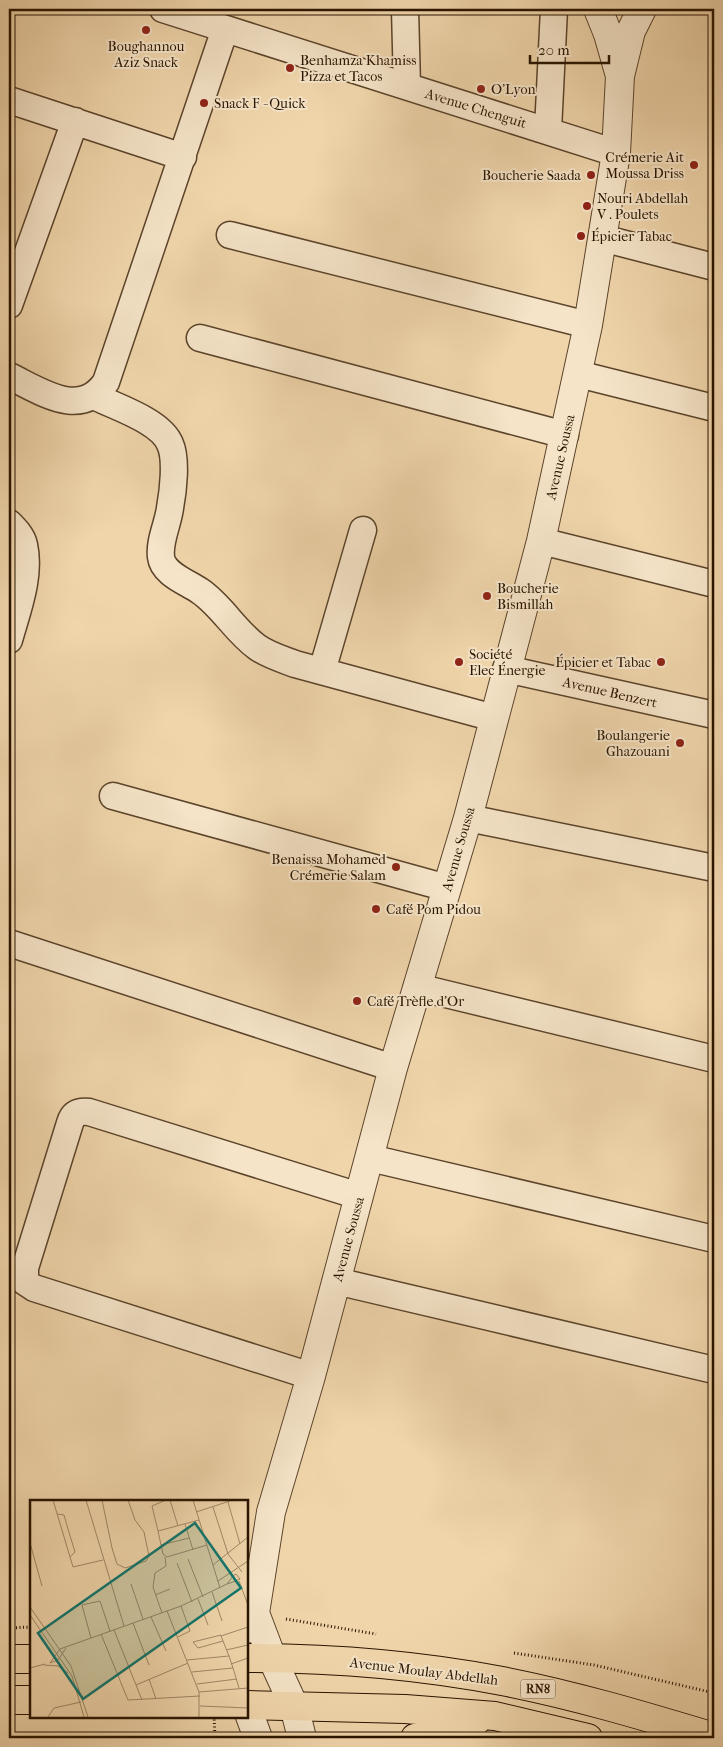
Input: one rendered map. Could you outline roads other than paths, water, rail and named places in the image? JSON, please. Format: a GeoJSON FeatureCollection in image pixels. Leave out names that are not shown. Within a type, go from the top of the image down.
{"type":"FeatureCollection","features":[{"type":"Feature","properties":{"kind":"main road","name":"Avenue Moulay Abdellah"},"geometry":{"type":"LineString","coordinates":[[259,1658],[358,1662],[416,1668],[502,1681],[580,1698],[714,1737]]}},
{"type":"Feature","properties":{"kind":"main road"},"geometry":{"type":"LineString","coordinates":[[9,1659],[30,1659]]}},
{"type":"Feature","properties":{"kind":"main road"},"geometry":{"type":"LineString","coordinates":[[9,1700],[30,1700]]}},
{"type":"Feature","properties":{"kind":"main road"},"geometry":{"type":"LineString","coordinates":[[248,1705],[404,1709],[495,1716],[588,1738]]}},
{"type":"Feature","properties":{"kind":"main road"},"geometry":{"type":"LineString","coordinates":[[415,1738],[495,1716]]}},
{"type":"Feature","properties":{"kind":"street","name":"Avenue Chenguit"},"geometry":{"type":"LineString","coordinates":[[163,9],[616,153]]}},
{"type":"Feature","properties":{"kind":"street"},"geometry":{"type":"LineString","coordinates":[[405,9],[407,86]]}},
{"type":"Feature","properties":{"kind":"street"},"geometry":{"type":"LineString","coordinates":[[548,130],[554,9]]}},
{"type":"Feature","properties":{"kind":"street"},"geometry":{"type":"LineString","coordinates":[[598,9],[608,34],[620,76]]}},
{"type":"Feature","properties":{"kind":"street"},"geometry":{"type":"LineString","coordinates":[[617,9],[624,9]]}},
{"type":"Feature","properties":{"kind":"street"},"geometry":{"type":"LineString","coordinates":[[620,76],[631,32],[642,9]]}},
{"type":"Feature","properties":{"kind":"street"},"geometry":{"type":"LineString","coordinates":[[9,376],[62,401],[75,402],[87,400],[94,396],[106,382],[225,29]]}},
{"type":"Feature","properties":{"kind":"street","name":"Avenue Soussa"},"geometry":{"type":"LineString","coordinates":[[302,1738],[294,1706],[259,1658],[250,1621],[271,1512],[311,1376],[394,1068],[468,818],[541,541],[588,325],[616,153],[620,76]]}},
{"type":"Feature","properties":{"kind":"street"},"geometry":{"type":"LineString","coordinates":[[9,100],[183,157]]}},
{"type":"Feature","properties":{"kind":"street"},"geometry":{"type":"LineString","coordinates":[[9,305],[75,121]]}},
{"type":"Feature","properties":{"kind":"street"},"geometry":{"type":"LineString","coordinates":[[230,235],[588,325]]}},
{"type":"Feature","properties":{"kind":"street"},"geometry":{"type":"LineString","coordinates":[[602,238],[714,267]]}},
{"type":"Feature","properties":{"kind":"street"},"geometry":{"type":"LineString","coordinates":[[200,338],[565,434]]}},
{"type":"Feature","properties":{"kind":"street"},"geometry":{"type":"LineString","coordinates":[[578,374],[714,408]]}},
{"type":"Feature","properties":{"kind":"street"},"geometry":{"type":"LineString","coordinates":[[94,396],[155,426],[170,442],[173,453],[172,489],[161,558],[165,567],[171,573],[214,602],[257,647],[277,658],[494,718]]}},
{"type":"Feature","properties":{"kind":"street"},"geometry":{"type":"LineString","coordinates":[[9,523],[18,532],[24,544],[26,565],[21,599],[9,640]]}},
{"type":"Feature","properties":{"kind":"street"},"geometry":{"type":"LineString","coordinates":[[322,671],[363,530]]}},
{"type":"Feature","properties":{"kind":"street"},"geometry":{"type":"LineString","coordinates":[[541,541],[714,584]]}},
{"type":"Feature","properties":{"kind":"street","name":"Avenue Benzert"},"geometry":{"type":"LineString","coordinates":[[506,669],[714,715]]}},
{"type":"Feature","properties":{"kind":"street"},"geometry":{"type":"LineString","coordinates":[[113,796],[447,888]]}},
{"type":"Feature","properties":{"kind":"street"},"geometry":{"type":"LineString","coordinates":[[468,818],[714,868]]}},
{"type":"Feature","properties":{"kind":"street"},"geometry":{"type":"LineString","coordinates":[[9,943],[394,1068]]}},
{"type":"Feature","properties":{"kind":"street"},"geometry":{"type":"LineString","coordinates":[[417,987],[714,1059]]}},
{"type":"Feature","properties":{"kind":"street"},"geometry":{"type":"LineString","coordinates":[[311,1376],[34,1288],[25,1282],[25,1268],[71,1118],[82,1111],[359,1196]]}},
{"type":"Feature","properties":{"kind":"street"},"geometry":{"type":"LineString","coordinates":[[370,1158],[714,1239]]}},
{"type":"Feature","properties":{"kind":"street"},"geometry":{"type":"LineString","coordinates":[[336,1281],[714,1370]]}},
{"type":"Feature","properties":{"kind":"street"},"geometry":{"type":"LineString","coordinates":[[248,1710],[258,1738]]}},
{"type":"Feature","properties":{"kind":"place","name":"Boughannou Aziz Snack"},"geometry":{"type":"Point","coordinates":[146,30]}},
{"type":"Feature","properties":{"kind":"place","name":"Benhamza Khamiss Pizza et Tacos"},"geometry":{"type":"Point","coordinates":[290,68]}},
{"type":"Feature","properties":{"kind":"place","name":"O'Lyon"},"geometry":{"type":"Point","coordinates":[481,89]}},
{"type":"Feature","properties":{"kind":"place","name":"Snack F - Quick"},"geometry":{"type":"Point","coordinates":[204,103]}},
{"type":"Feature","properties":{"kind":"place","name":"Crémerie Ait Moussa Driss"},"geometry":{"type":"Point","coordinates":[694,165]}},
{"type":"Feature","properties":{"kind":"place","name":"Boucherie Saada"},"geometry":{"type":"Point","coordinates":[591,175]}},
{"type":"Feature","properties":{"kind":"place","name":"Nouri Abdellah V . Poulets"},"geometry":{"type":"Point","coordinates":[587,206]}},
{"type":"Feature","properties":{"kind":"place","name":"Épicier Tabac"},"geometry":{"type":"Point","coordinates":[581,236]}},
{"type":"Feature","properties":{"kind":"place","name":"Boucherie Bismillah"},"geometry":{"type":"Point","coordinates":[487,596]}},
{"type":"Feature","properties":{"kind":"place","name":"Société Elec Énergie"},"geometry":{"type":"Point","coordinates":[459,662]}},
{"type":"Feature","properties":{"kind":"place","name":"Épicier et Tabac"},"geometry":{"type":"Point","coordinates":[661,662]}},
{"type":"Feature","properties":{"kind":"place","name":"Boulangerie Ghazouani"},"geometry":{"type":"Point","coordinates":[680,743]}},
{"type":"Feature","properties":{"kind":"place","name":"Benaissa Mohamed Crémerie Salam"},"geometry":{"type":"Point","coordinates":[396,867]}},
{"type":"Feature","properties":{"kind":"place","name":"Café Pom Pidou"},"geometry":{"type":"Point","coordinates":[376,909]}},
{"type":"Feature","properties":{"kind":"place","name":"Café Trèfle d'Or"},"geometry":{"type":"Point","coordinates":[357,1001]}}]}
